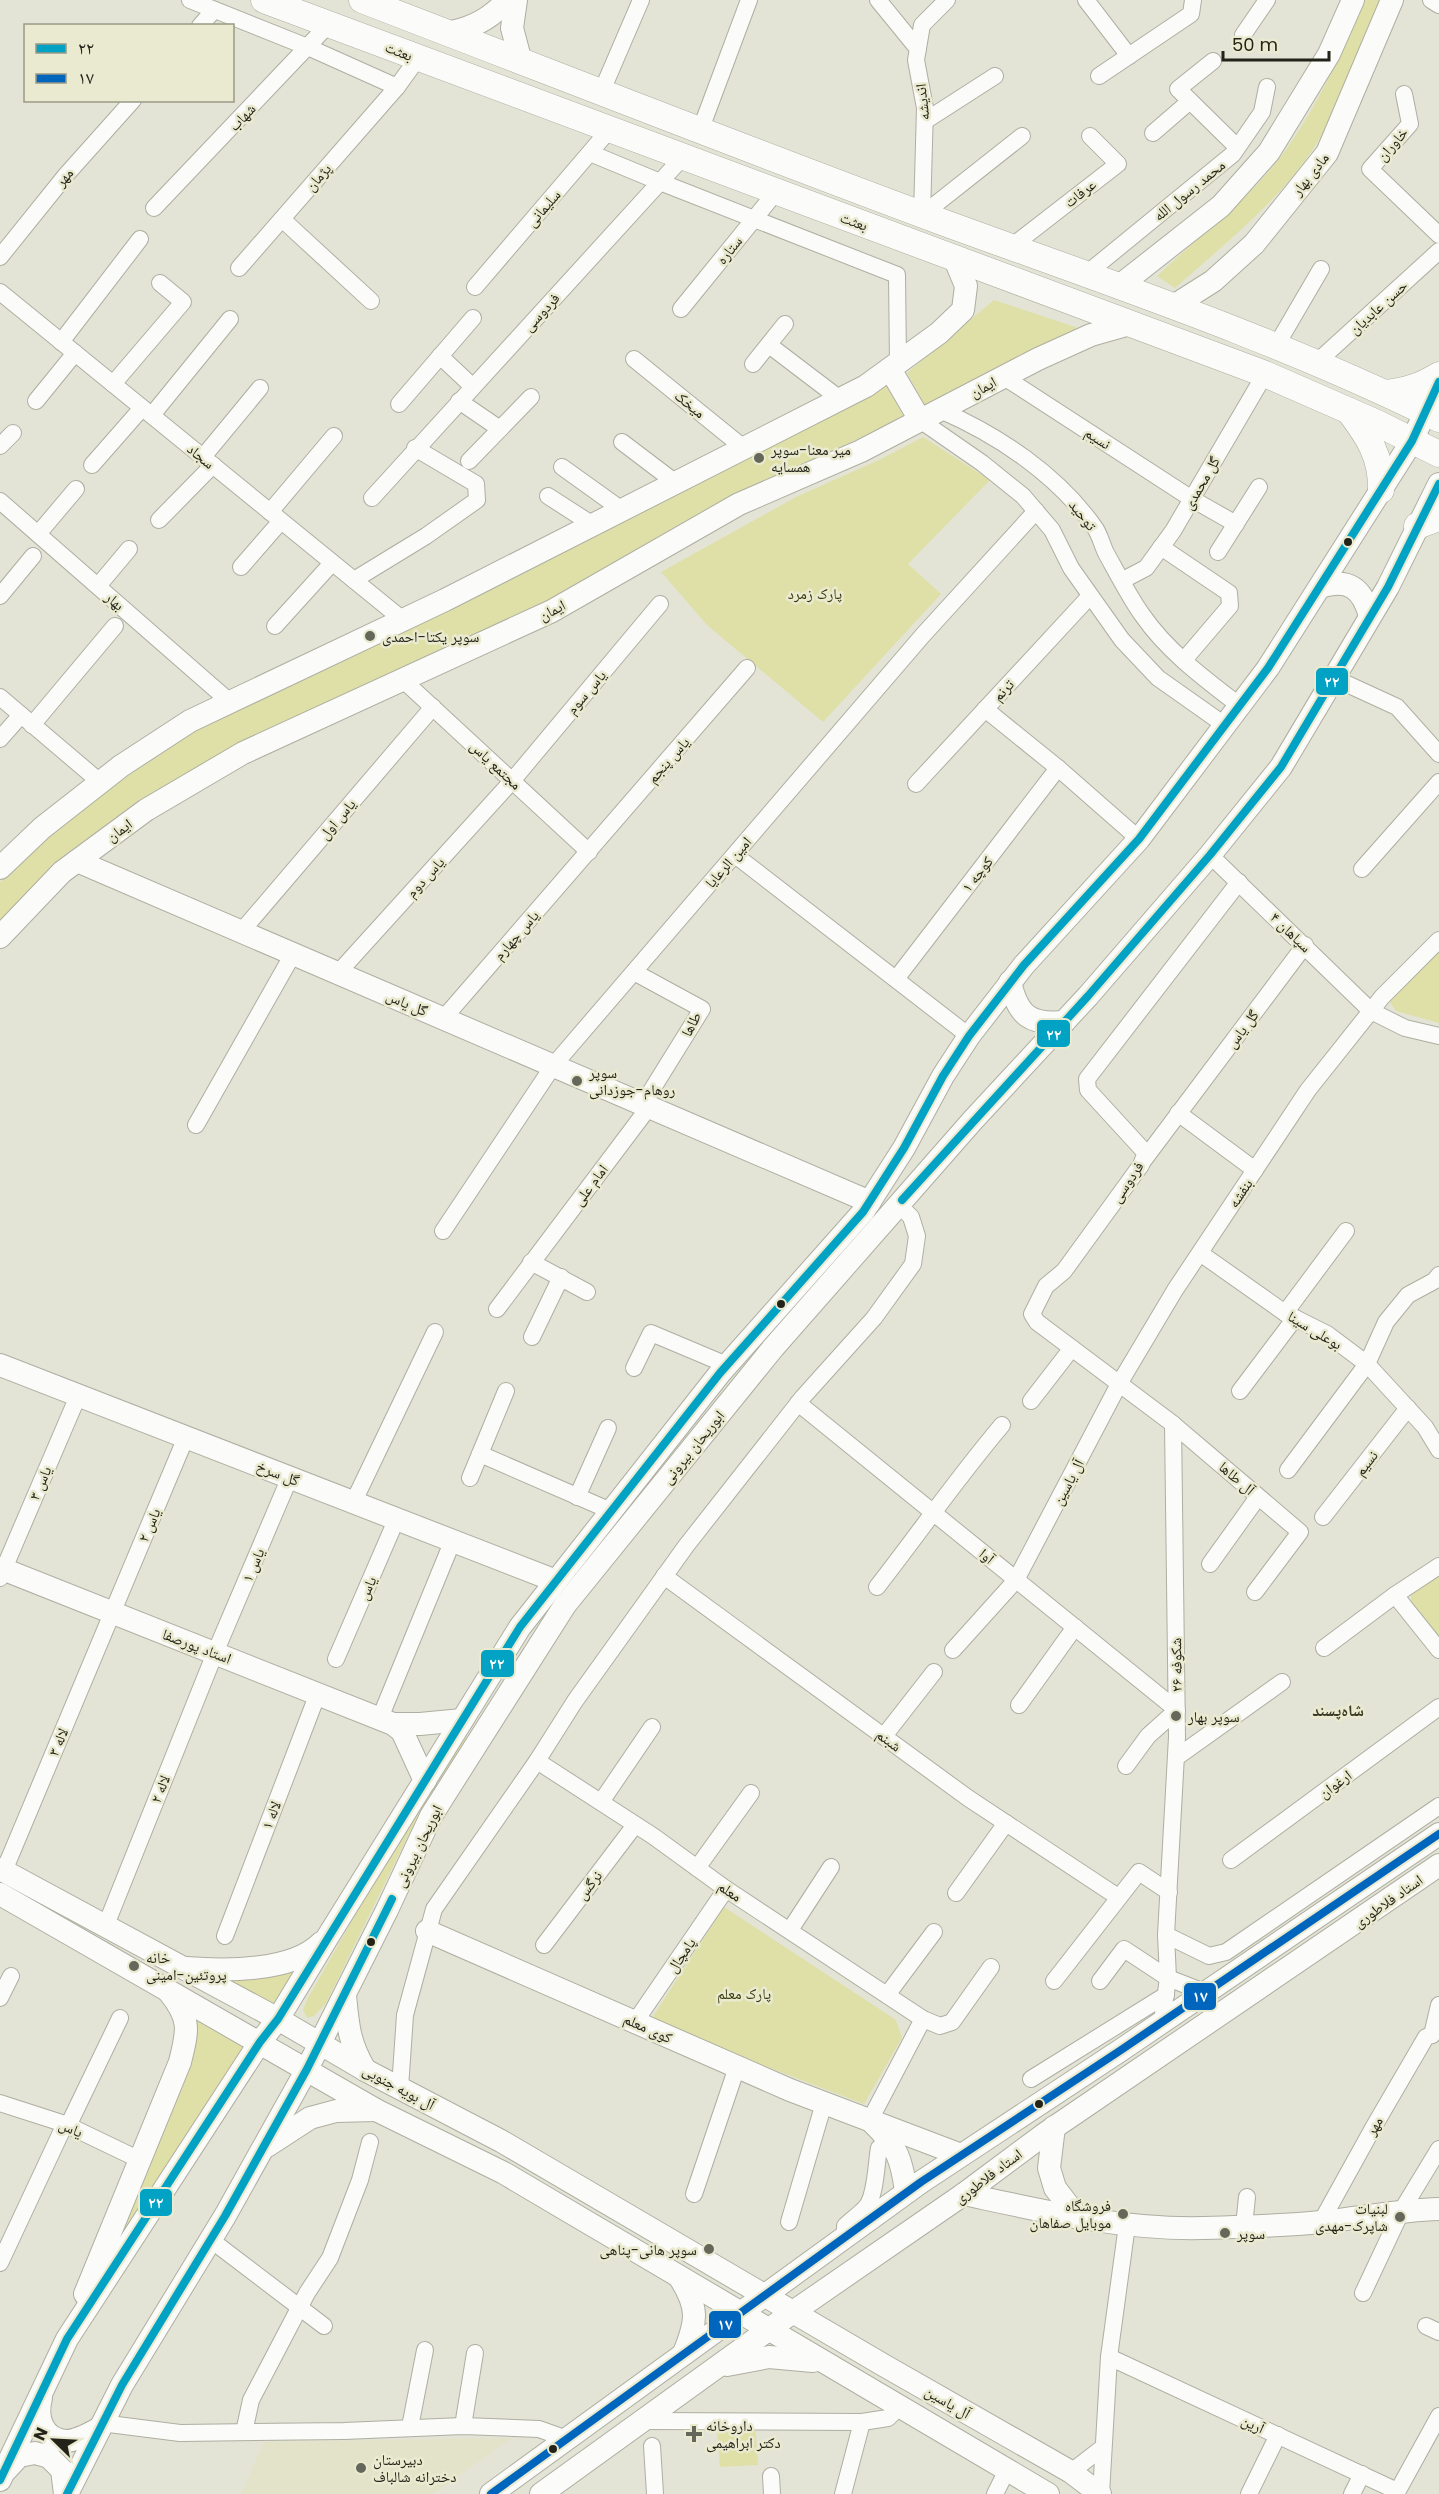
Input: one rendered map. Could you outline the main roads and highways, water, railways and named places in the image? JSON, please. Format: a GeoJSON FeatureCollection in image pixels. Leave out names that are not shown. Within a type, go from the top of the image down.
{"type":"FeatureCollection","features":[{"type":"Feature","properties":{"kind":"main road","name":"بعثت"},"geometry":{"type":"LineString","coordinates":[[264,0],[1265,374],[1439,454]]}},
{"type":"Feature","properties":{"kind":"main road","name":"بعثت"},"geometry":{"type":"LineString","coordinates":[[362,0],[700,131],[1276,346],[1433,416]]}},
{"type":"Feature","properties":{"kind":"main road"},"geometry":{"type":"LineString","coordinates":[[447,33],[463,30],[482,22],[499,10],[507,0]]}},
{"type":"Feature","properties":{"kind":"main road"},"geometry":{"type":"LineString","coordinates":[[516,0],[512,28],[521,62]]}},
{"type":"Feature","properties":{"kind":"main road"},"geometry":{"type":"LineString","coordinates":[[1118,287],[1221,206],[1269,152],[1329,54],[1353,0]]}},
{"type":"Feature","properties":{"kind":"main road","name":"مادی بهار"},"geometry":{"type":"LineString","coordinates":[[1172,308],[1213,281],[1254,244],[1328,153],[1392,0]]}},
{"type":"Feature","properties":{"kind":"main road"},"geometry":{"type":"LineString","coordinates":[[0,868],[42,828],[100,782],[190,721],[403,620],[866,386],[939,333],[963,310],[966,286],[954,256]]}},
{"type":"Feature","properties":{"kind":"main road","name":"ایمان"},"geometry":{"type":"LineString","coordinates":[[0,937],[62,872],[146,810],[243,753],[552,612],[739,504],[861,452],[1004,376],[1091,334],[1130,324]]}},
{"type":"Feature","properties":{"kind":"main road"},"geometry":{"type":"LineString","coordinates":[[894,366],[920,420]]}},
{"type":"Feature","properties":{"kind":"main road"},"geometry":{"type":"LineString","coordinates":[[1385,393],[1405,391],[1421,386],[1439,375]]}},
{"type":"Feature","properties":{"kind":"main road","name":"ابوریحان بیرونی"},"geometry":{"type":"LineString","coordinates":[[1,2477],[67,2339],[260,2042],[279,2019],[520,1627],[727,1365],[863,1212],[904,1148],[943,1076],[969,1036],[1024,965],[1140,839],[1226,726],[1268,668],[1412,441],[1433,416],[1439,382]]}},
{"type":"Feature","properties":{"kind":"main road"},"geometry":{"type":"LineString","coordinates":[[1349,411],[1368,436],[1378,457],[1381,490]]}},
{"type":"Feature","properties":{"kind":"main road","name":"ابوریحان بیرونی"},"geometry":{"type":"LineString","coordinates":[[66,2494],[122,2385],[211,2240],[307,2069],[431,1815],[565,1605],[773,1348],[898,1204],[1064,1022],[1210,855],[1281,767],[1428,522],[1439,484]]}},
{"type":"Feature","properties":{"kind":"main road"},"geometry":{"type":"LineString","coordinates":[[1320,587],[1336,582],[1350,585],[1365,598],[1370,616]]}},
{"type":"Feature","properties":{"kind":"main road","name":"گل یاس"},"geometry":{"type":"LineString","coordinates":[[77,861],[870,1202]]}},
{"type":"Feature","properties":{"kind":"main road"},"geometry":{"type":"LineString","coordinates":[[1010,982],[1014,1001],[1027,1016],[1045,1024],[1064,1022]]}},
{"type":"Feature","properties":{"kind":"main road","name":"گل سرخ"},"geometry":{"type":"LineString","coordinates":[[0,1365],[556,1581]]}},
{"type":"Feature","properties":{"kind":"main road","name":"استاد پورصفا"},"geometry":{"type":"LineString","coordinates":[[1,1572],[387,1721]]}},
{"type":"Feature","properties":{"kind":"main road"},"geometry":{"type":"LineString","coordinates":[[387,1721],[420,1724],[462,1720]]}},
{"type":"Feature","properties":{"kind":"main road"},"geometry":{"type":"LineString","coordinates":[[387,1721],[402,1731],[425,1781]]}},
{"type":"Feature","properties":{"kind":"main road","name":"استاد فلاطوری"},"geometry":{"type":"LineString","coordinates":[[491,2494],[906,2192],[1439,1834]]}},
{"type":"Feature","properties":{"kind":"main road","name":"استاد فلاطوری"},"geometry":{"type":"LineString","coordinates":[[541,2494],[793,2312],[964,2194],[1054,2127],[1439,1865]]}},
{"type":"Feature","properties":{"kind":"main road","name":"آل بویه جنوبی"},"geometry":{"type":"LineString","coordinates":[[2,1870],[279,2019],[365,2070],[501,2141],[793,2312]]}},
{"type":"Feature","properties":{"kind":"main road","name":"آل بویه جنوبی"},"geometry":{"type":"LineString","coordinates":[[0,1894],[376,2110],[504,2173],[768,2331]]}},
{"type":"Feature","properties":{"kind":"main road","name":"کوی معلم"},"geometry":{"type":"LineString","coordinates":[[427,1931],[737,2067],[961,2155]]}},
{"type":"Feature","properties":{"kind":"main road"},"geometry":{"type":"LineString","coordinates":[[180,1967],[212,1970],[282,1964],[314,1951],[327,1938]]}},
{"type":"Feature","properties":{"kind":"main road"},"geometry":{"type":"LineString","coordinates":[[67,2339],[180,2062],[187,2022],[181,2006],[166,1989]]}},
{"type":"Feature","properties":{"kind":"main road"},"geometry":{"type":"LineString","coordinates":[[345,1994],[348,2032],[353,2049],[365,2070]]}},
{"type":"Feature","properties":{"kind":"main road"},"geometry":{"type":"LineString","coordinates":[[261,2151],[310,2118],[336,2111],[376,2110]]}},
{"type":"Feature","properties":{"kind":"main road","name":"کوی معلم"},"geometry":{"type":"LineString","coordinates":[[870,2120],[898,2152],[904,2170],[906,2192]]}},
{"type":"Feature","properties":{"kind":"main road"},"geometry":{"type":"LineString","coordinates":[[1054,2127],[1049,2168],[1055,2188],[1078,2218]]}},
{"type":"Feature","properties":{"kind":"main road"},"geometry":{"type":"LineString","coordinates":[[964,2194],[1078,2218],[1127,2224],[1201,2228],[1321,2222],[1402,2210],[1439,2209]]}},
{"type":"Feature","properties":{"kind":"main road"},"geometry":{"type":"LineString","coordinates":[[602,2231],[614,2208]]}},
{"type":"Feature","properties":{"kind":"main road"},"geometry":{"type":"LineString","coordinates":[[717,2267],[756,2275],[797,2271]]}},
{"type":"Feature","properties":{"kind":"main road"},"geometry":{"type":"LineString","coordinates":[[680,2278],[690,2294],[695,2311],[693,2330],[684,2354]]}},
{"type":"Feature","properties":{"kind":"main road"},"geometry":{"type":"LineString","coordinates":[[835,2283],[827,2302],[827,2315],[843,2342]]}},
{"type":"Feature","properties":{"kind":"main road","name":"آل یاسین"},"geometry":{"type":"LineString","coordinates":[[793,2312],[1071,2472],[1100,2494]]}},
{"type":"Feature","properties":{"kind":"main road","name":"آل یاسین"},"geometry":{"type":"LineString","coordinates":[[768,2331],[1048,2494]]}},
{"type":"Feature","properties":{"kind":"main road"},"geometry":{"type":"LineString","coordinates":[[714,2369],[743,2360],[769,2357],[823,2363]]}},
{"type":"Feature","properties":{"kind":"main road"},"geometry":{"type":"LineString","coordinates":[[868,2389],[862,2376],[865,2369],[871,2364],[878,2363],[885,2366]]}},
{"type":"Feature","properties":{"kind":"main road"},"geometry":{"type":"LineString","coordinates":[[41,2397],[38,2411],[39,2423],[51,2435],[66,2441],[83,2437],[99,2426]]}},
{"type":"Feature","properties":{"kind":"main road"},"geometry":{"type":"LineString","coordinates":[[1,2477],[20,2456],[35,2453],[49,2457],[62,2470],[66,2494]]}},
{"type":"Feature","properties":{"kind":"place","name":"میر معنا-سوپر همسایه"},"geometry":{"type":"Point","coordinates":[759,458]}},
{"type":"Feature","properties":{"kind":"place","name":"سوپر یکتا-احمدی"},"geometry":{"type":"Point","coordinates":[370,636]}},
{"type":"Feature","properties":{"kind":"place","name":"سوپر روهام-جوزدانی"},"geometry":{"type":"Point","coordinates":[577,1081]}},
{"type":"Feature","properties":{"kind":"place","name":"سوپر بهار"},"geometry":{"type":"Point","coordinates":[1176,1716]}},
{"type":"Feature","properties":{"kind":"place","name":"خانه پروتئین-امینی"},"geometry":{"type":"Point","coordinates":[134,1966]}},
{"type":"Feature","properties":{"kind":"place","name":"فروشگاه موبایل صفاهان"},"geometry":{"type":"Point","coordinates":[1123,2214]}},
{"type":"Feature","properties":{"kind":"place","name":"لبنیات شاپرک-مهدی"},"geometry":{"type":"Point","coordinates":[1400,2217]}},
{"type":"Feature","properties":{"kind":"place","name":"سوپر"},"geometry":{"type":"Point","coordinates":[1225,2233]}},
{"type":"Feature","properties":{"kind":"place","name":"سوپر هانی-پناهی"},"geometry":{"type":"Point","coordinates":[709,2249]}},
{"type":"Feature","properties":{"kind":"place","name":"داروخانه دکتر ابراهیمی"},"geometry":{"type":"Point","coordinates":[694,2434]}},
{"type":"Feature","properties":{"kind":"place","name":"دبیرستان دخترانه شالباف"},"geometry":{"type":"Point","coordinates":[361,2468]}},
{"type":"Feature","properties":{"kind":"district","name":"شاه‌پسند"},"geometry":{"type":"Point","coordinates":[1338,1710]}},
{"type":"Feature","properties":{"kind":"park label","name":"پارک زمرد"},"geometry":{"type":"Point","coordinates":[815,593]}},
{"type":"Feature","properties":{"kind":"park label","name":"پارک معلم"},"geometry":{"type":"Point","coordinates":[744,1993]}}]}
